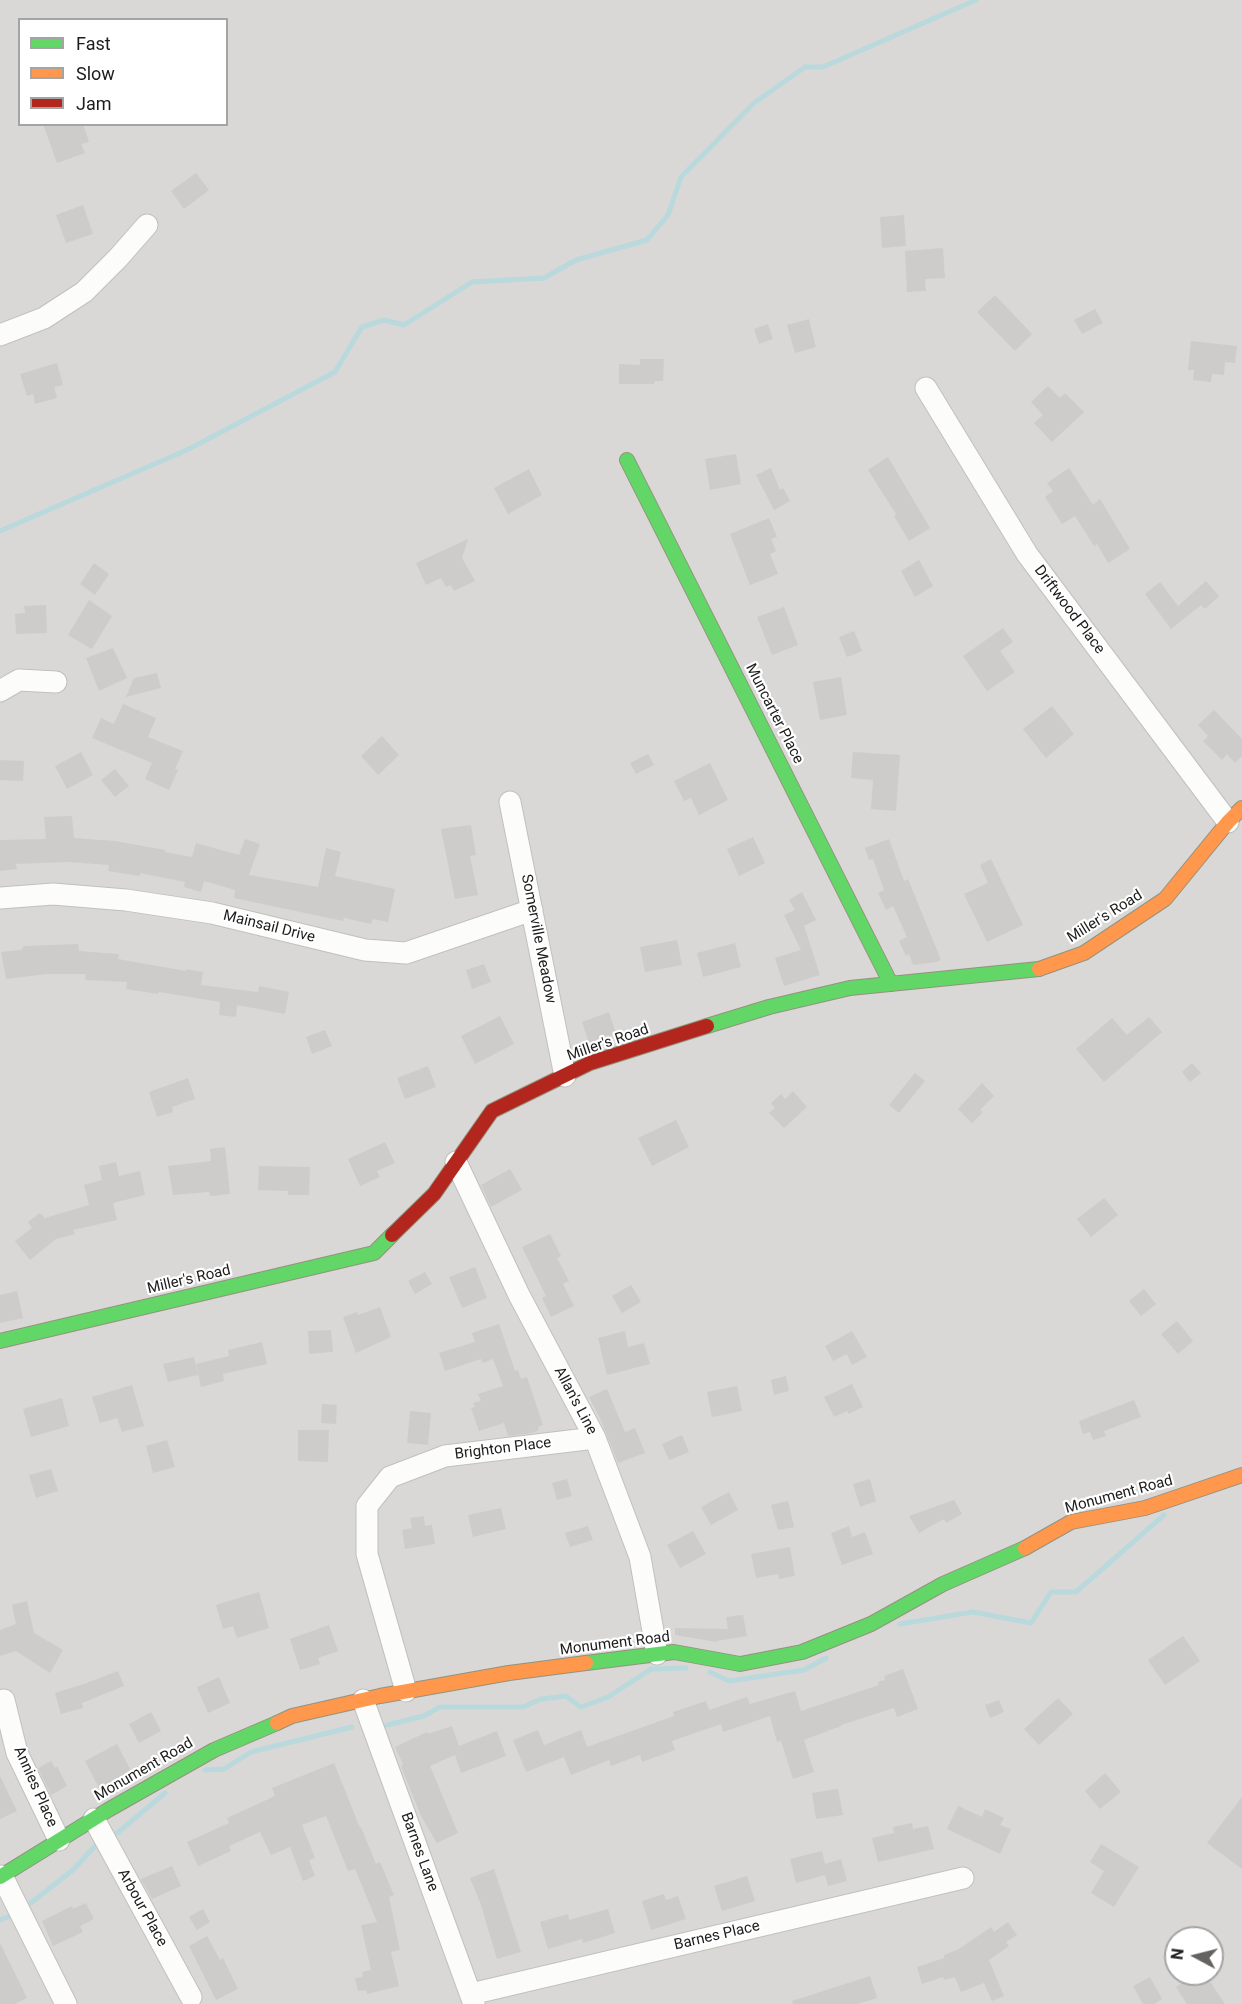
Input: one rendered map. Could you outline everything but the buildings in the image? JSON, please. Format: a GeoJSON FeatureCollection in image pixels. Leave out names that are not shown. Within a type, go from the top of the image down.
{"type":"FeatureCollection","features":[{"type":"Feature","properties":{"kind":"street"},"geometry":{"type":"LineString","coordinates":[[0,335],[44,318],[84,292],[147,225]]}},
{"type":"Feature","properties":{"kind":"street","name":"Driftwood Place"},"geometry":{"type":"LineString","coordinates":[[926,388],[1027,554],[1235,815]]}},
{"type":"Feature","properties":{"kind":"street","name":"Muncarter Place"},"geometry":{"type":"LineString","coordinates":[[627,460],[891,984]]}},
{"type":"Feature","properties":{"kind":"street"},"geometry":{"type":"LineString","coordinates":[[0,691],[19,680],[56,682]]}},
{"type":"Feature","properties":{"kind":"street","name":"Somerville Meadow"},"geometry":{"type":"LineString","coordinates":[[510,801],[565,1076]]}},
{"type":"Feature","properties":{"kind":"street","name":"Miller's Road"},"geometry":{"type":"LineString","coordinates":[[0,1341],[374,1253],[434,1194],[492,1111],[590,1063],[769,1007],[850,988],[1035,970],[1084,953],[1165,899],[1235,815]]}},
{"type":"Feature","properties":{"kind":"street","name":"Mainsail Drive"},"geometry":{"type":"LineString","coordinates":[[0,898],[53,894],[126,900],[212,913],[365,950],[406,953],[532,910]]}},
{"type":"Feature","properties":{"kind":"street","name":"Allan's Line"},"geometry":{"type":"LineString","coordinates":[[456,1162],[519,1295],[595,1438],[640,1557],[657,1654]]}},
{"type":"Feature","properties":{"kind":"street","name":"Brighton Place"},"geometry":{"type":"LineString","coordinates":[[406,1691],[367,1554],[368,1506],[390,1477],[445,1456],[595,1438]]}},
{"type":"Feature","properties":{"kind":"street","name":"Monument Road"},"geometry":{"type":"LineString","coordinates":[[1,1877],[94,1819],[214,1750],[292,1716],[406,1691],[509,1673],[657,1654],[674,1652],[740,1664],[802,1652],[871,1624],[943,1584],[1026,1548],[1071,1522],[1144,1508],[1242,1475]]}},
{"type":"Feature","properties":{"kind":"street","name":"Annies Place"},"geometry":{"type":"LineString","coordinates":[[4,1700],[17,1753],[59,1840]]}},
{"type":"Feature","properties":{"kind":"street","name":"Barnes Lane"},"geometry":{"type":"LineString","coordinates":[[363,1700],[472,1999]]}},
{"type":"Feature","properties":{"kind":"street","name":"Arbour Place"},"geometry":{"type":"LineString","coordinates":[[94,1819],[190,1998]]}},
{"type":"Feature","properties":{"kind":"street"},"geometry":{"type":"LineString","coordinates":[[1,1877],[66,2004]]}},
{"type":"Feature","properties":{"kind":"street","name":"Barnes Place"},"geometry":{"type":"LineString","coordinates":[[472,1999],[963,1878]]}},
{"type":"Feature","properties":{"kind":"shaded area"},"geometry":{"type":"Polygon","coordinates":[[[0,0],[1242,0],[1242,2004],[0,2004],[0,0]]]}},
{"type":"Feature","properties":{"kind":"waterway"},"geometry":{"type":"LineString","coordinates":[[0,531],[189,449],[335,372],[362,327],[384,320],[404,325],[472,282],[544,278],[576,260],[647,240],[668,215],[681,177],[754,103],[805,67],[823,67],[976,0]]}},
{"type":"Feature","properties":{"kind":"waterway"},"geometry":{"type":"LineString","coordinates":[[900,1624],[973,1612],[1031,1623],[1051,1592],[1076,1592],[1164,1515]]}},
{"type":"Feature","properties":{"kind":"waterway"},"geometry":{"type":"LineString","coordinates":[[710,1672],[729,1681],[804,1670],[826,1658]]}},
{"type":"Feature","properties":{"kind":"waterway"},"geometry":{"type":"LineString","coordinates":[[387,1725],[424,1716],[440,1707],[523,1707],[541,1699],[566,1696],[581,1707],[608,1697],[651,1669],[686,1668]]}},
{"type":"Feature","properties":{"kind":"waterway"},"geometry":{"type":"LineString","coordinates":[[205,1770],[224,1769],[251,1752],[352,1727]]}},
{"type":"Feature","properties":{"kind":"waterway"},"geometry":{"type":"LineString","coordinates":[[117,1833],[165,1793]]}},
{"type":"Feature","properties":{"kind":"waterway"},"geometry":{"type":"LineString","coordinates":[[28,1905],[73,1870],[95,1846]]}},
{"type":"Feature","properties":{"kind":"waterway"},"geometry":{"type":"LineString","coordinates":[[0,1920],[10,1916]]}},
{"type":"Feature","properties":{"kind":"traffic: fast"},"geometry":{"type":"LineString","coordinates":[[627,460],[891,984]]}},
{"type":"Feature","properties":{"kind":"traffic: fast"},"geometry":{"type":"LineString","coordinates":[[707,1026],[769,1007],[850,988],[1039,969]]}},
{"type":"Feature","properties":{"kind":"traffic: fast"},"geometry":{"type":"LineString","coordinates":[[0,1341],[374,1253],[392,1235]]}},
{"type":"Feature","properties":{"kind":"traffic: fast"},"geometry":{"type":"LineString","coordinates":[[586,1663],[674,1652],[740,1664],[802,1652],[871,1624],[943,1584],[1025,1548]]}},
{"type":"Feature","properties":{"kind":"traffic: fast"},"geometry":{"type":"LineString","coordinates":[[0,1877],[108,1810],[214,1750],[277,1723]]}},
{"type":"Feature","properties":{"kind":"traffic: slow"},"geometry":{"type":"LineString","coordinates":[[1039,969],[1084,953],[1165,899],[1242,808]]}},
{"type":"Feature","properties":{"kind":"traffic: slow"},"geometry":{"type":"LineString","coordinates":[[1025,1548],[1071,1522],[1145,1508],[1242,1475]]}},
{"type":"Feature","properties":{"kind":"traffic: slow"},"geometry":{"type":"LineString","coordinates":[[277,1723],[292,1716],[380,1696],[509,1673],[586,1663]]}},
{"type":"Feature","properties":{"kind":"traffic: jam"},"geometry":{"type":"LineString","coordinates":[[392,1235],[434,1194],[492,1111],[590,1063],[707,1026]]}}]}
